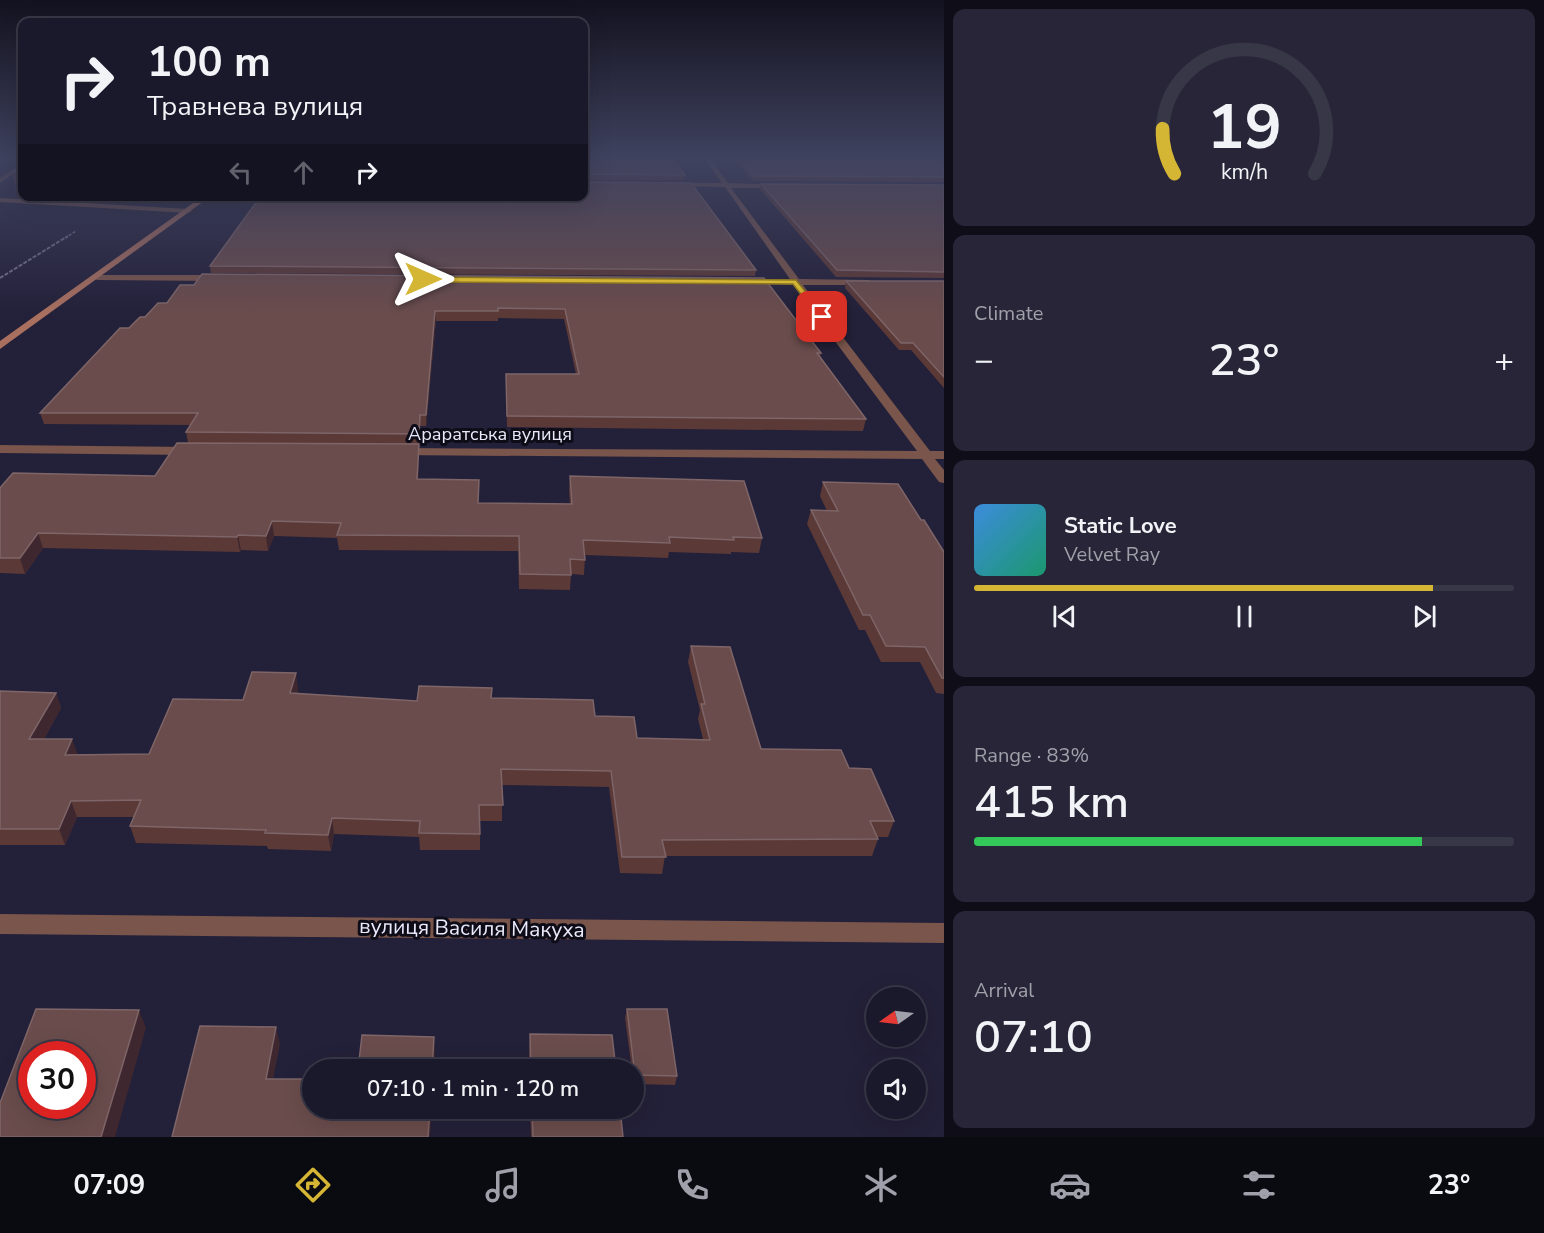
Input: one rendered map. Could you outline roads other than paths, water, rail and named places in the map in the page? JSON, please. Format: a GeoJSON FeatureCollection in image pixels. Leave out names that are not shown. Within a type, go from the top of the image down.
{"type":"FeatureCollection","features":[{"type":"Feature","properties":{"kind":"main road"},"geometry":{"type":"LineString","coordinates":[[0,346],[189,211]]}},
{"type":"Feature","properties":{"kind":"street"},"geometry":{"type":"LineString","coordinates":[[171,210],[189,211]]}},
{"type":"Feature","properties":{"kind":"street"},"geometry":{"type":"LineString","coordinates":[[745,210],[944,479]]}},
{"type":"Feature","properties":{"kind":"street"},"geometry":{"type":"LineString","coordinates":[[97,277],[227,278]]}},
{"type":"Feature","properties":{"kind":"street"},"geometry":{"type":"LineString","coordinates":[[736,282],[876,282]]}},
{"type":"Feature","properties":{"kind":"street"},"geometry":{"type":"LineString","coordinates":[[0,449],[202,451]]}},
{"type":"Feature","properties":{"kind":"street","name":"Араратська вулиця"},"geometry":{"type":"LineString","coordinates":[[380,452],[944,455]]}},
{"type":"Feature","properties":{"kind":"street","name":"вулиця Василя Макуха"},"geometry":{"type":"LineString","coordinates":[[0,924],[944,933]]}}]}
